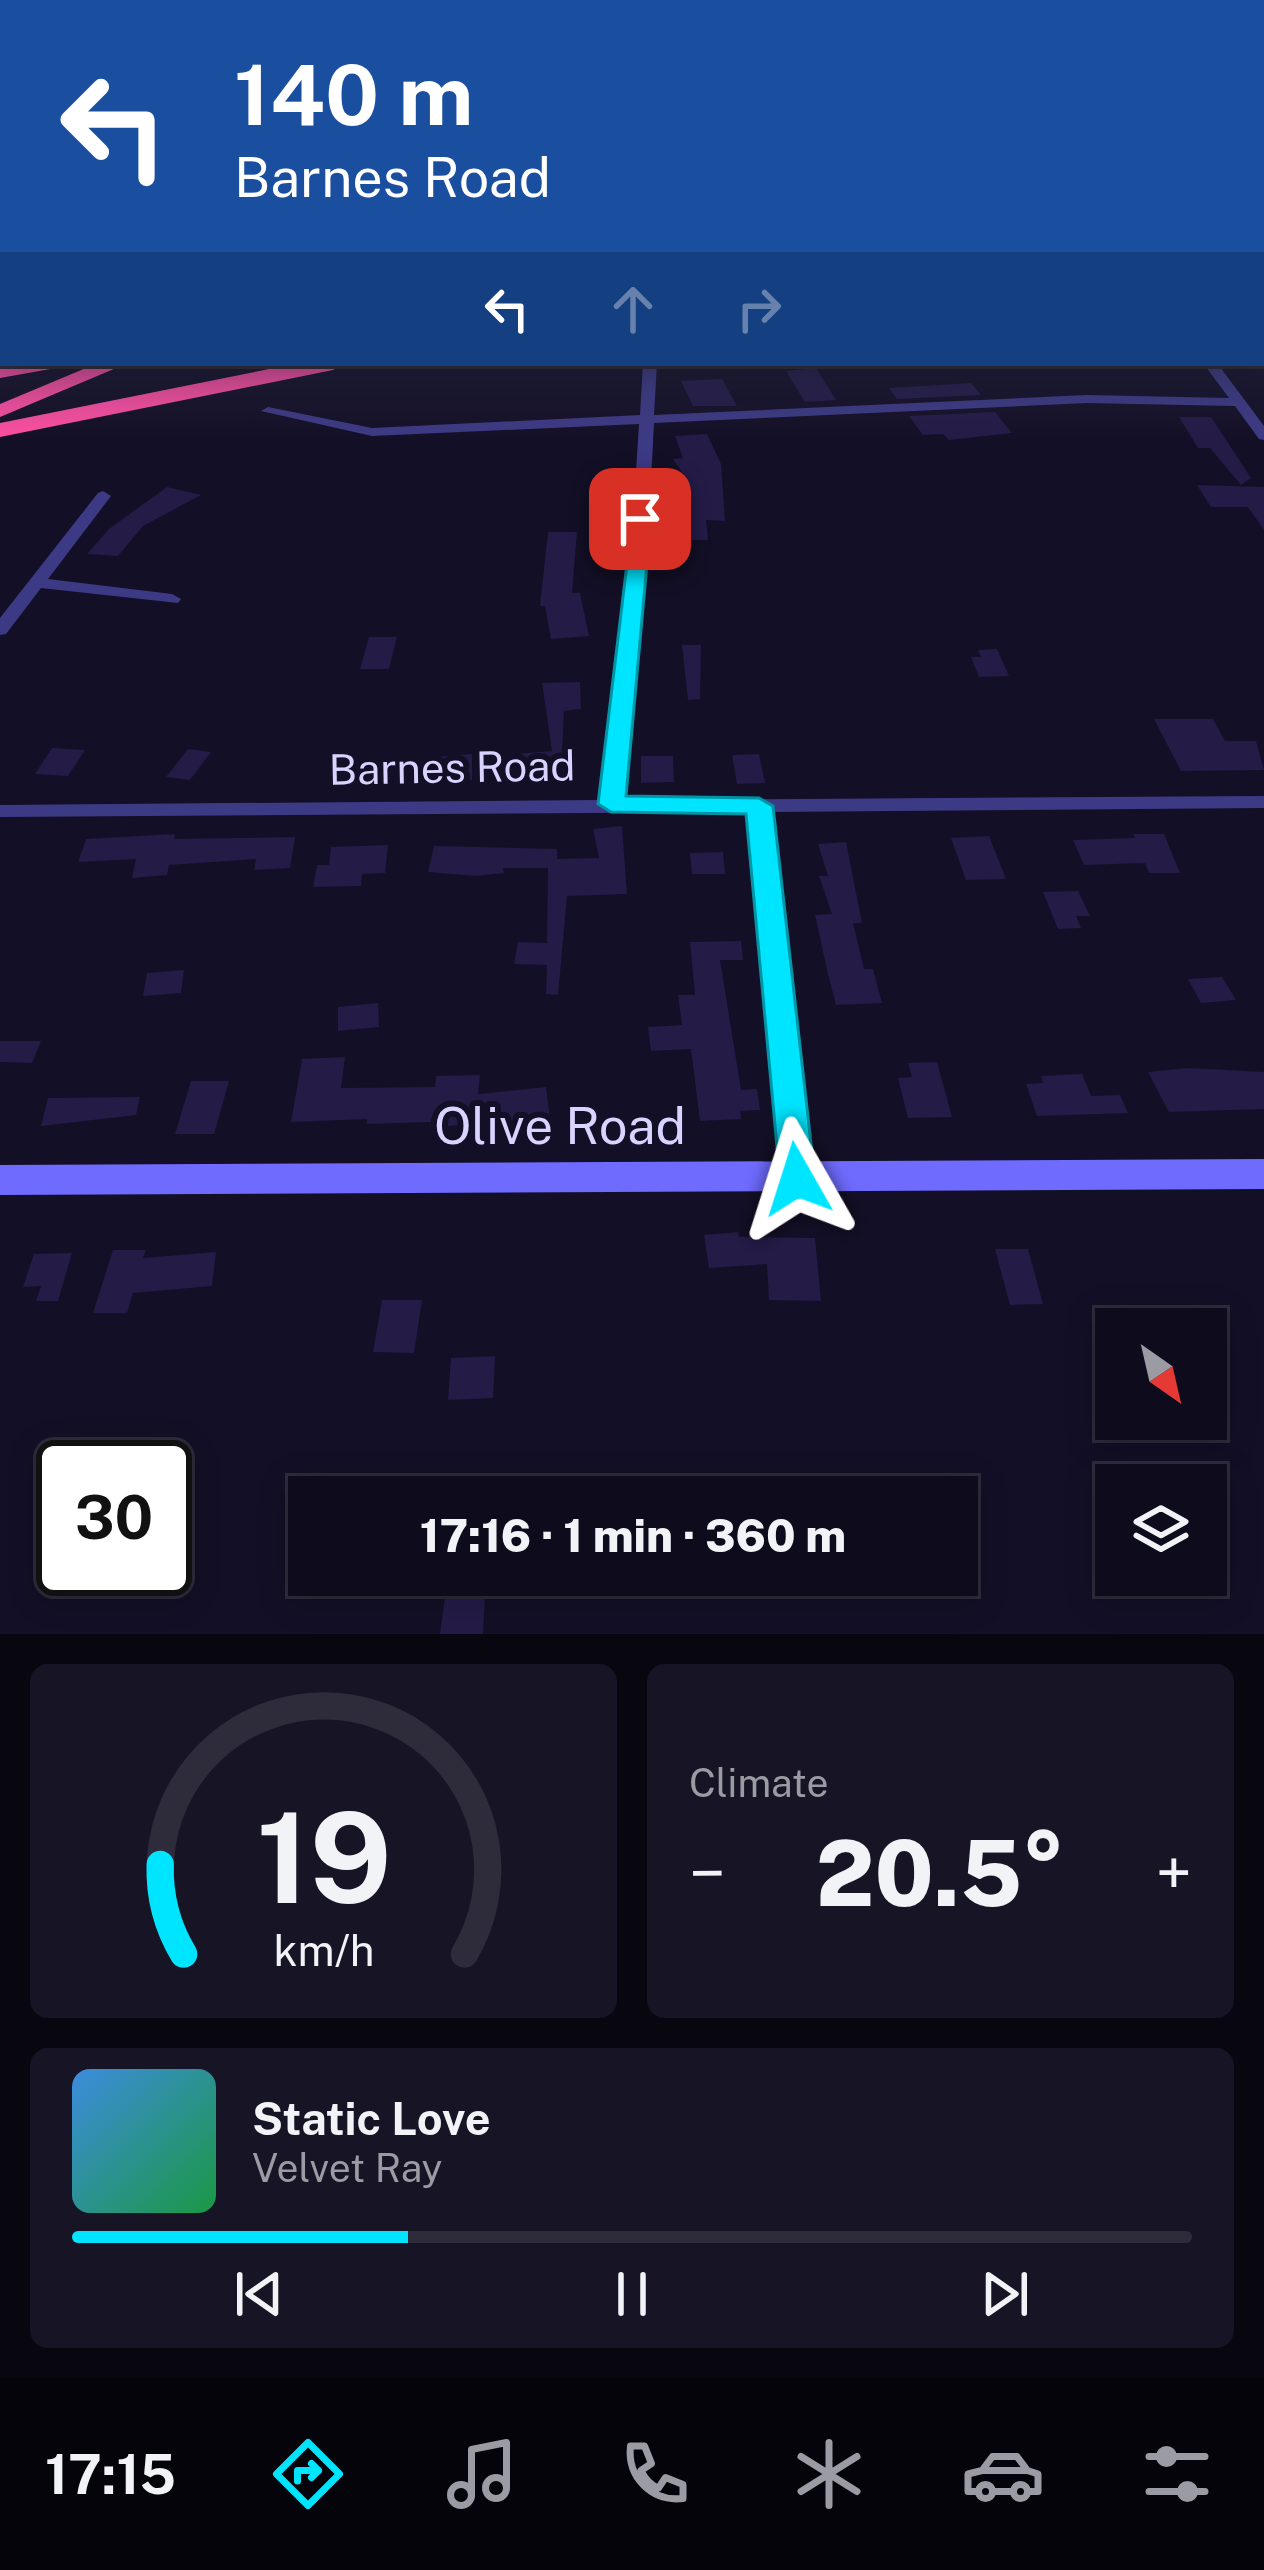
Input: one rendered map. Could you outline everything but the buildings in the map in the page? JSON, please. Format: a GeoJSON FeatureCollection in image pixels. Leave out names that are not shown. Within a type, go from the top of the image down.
{"type":"FeatureCollection","features":[{"type":"Feature","properties":{"kind":"highway"},"geometry":{"type":"LineString","coordinates":[[3,381],[44,366]]}},
{"type":"Feature","properties":{"kind":"highway"},"geometry":{"type":"LineString","coordinates":[[3,381],[60,366]]}},
{"type":"Feature","properties":{"kind":"highway"},"geometry":{"type":"LineString","coordinates":[[0,412],[110,366]]}},
{"type":"Feature","properties":{"kind":"highway"},"geometry":{"type":"LineString","coordinates":[[185,367],[230,376],[286,366]]}},
{"type":"Feature","properties":{"kind":"highway"},"geometry":{"type":"LineString","coordinates":[[0,430],[317,366]]}},
{"type":"Feature","properties":{"kind":"street"},"geometry":{"type":"LineString","coordinates":[[611,804],[650,366]]}},
{"type":"Feature","properties":{"kind":"street"},"geometry":{"type":"LineString","coordinates":[[1212,366],[1264,436]]}},
{"type":"Feature","properties":{"kind":"street"},"geometry":{"type":"LineString","coordinates":[[268,411],[372,432],[1087,399],[1239,402]]}},
{"type":"Feature","properties":{"kind":"street"},"geometry":{"type":"LineString","coordinates":[[0,630],[103,496]]}},
{"type":"Feature","properties":{"kind":"street"},"geometry":{"type":"LineString","coordinates":[[34,582],[172,599]]}},
{"type":"Feature","properties":{"kind":"street","name":"Barnes Road"},"geometry":{"type":"LineString","coordinates":[[0,811],[1264,802]]}},
{"type":"Feature","properties":{"kind":"street"},"geometry":{"type":"LineString","coordinates":[[759,806],[797,1179]]}},
{"type":"Feature","properties":{"kind":"street","name":"Olive Road"},"geometry":{"type":"LineString","coordinates":[[0,1180],[1264,1174]]}},
{"type":"Feature","properties":{"kind":"route"},"geometry":{"type":"LineString","coordinates":[[640,519],[611,804],[759,806],[797,1179]]}}]}
